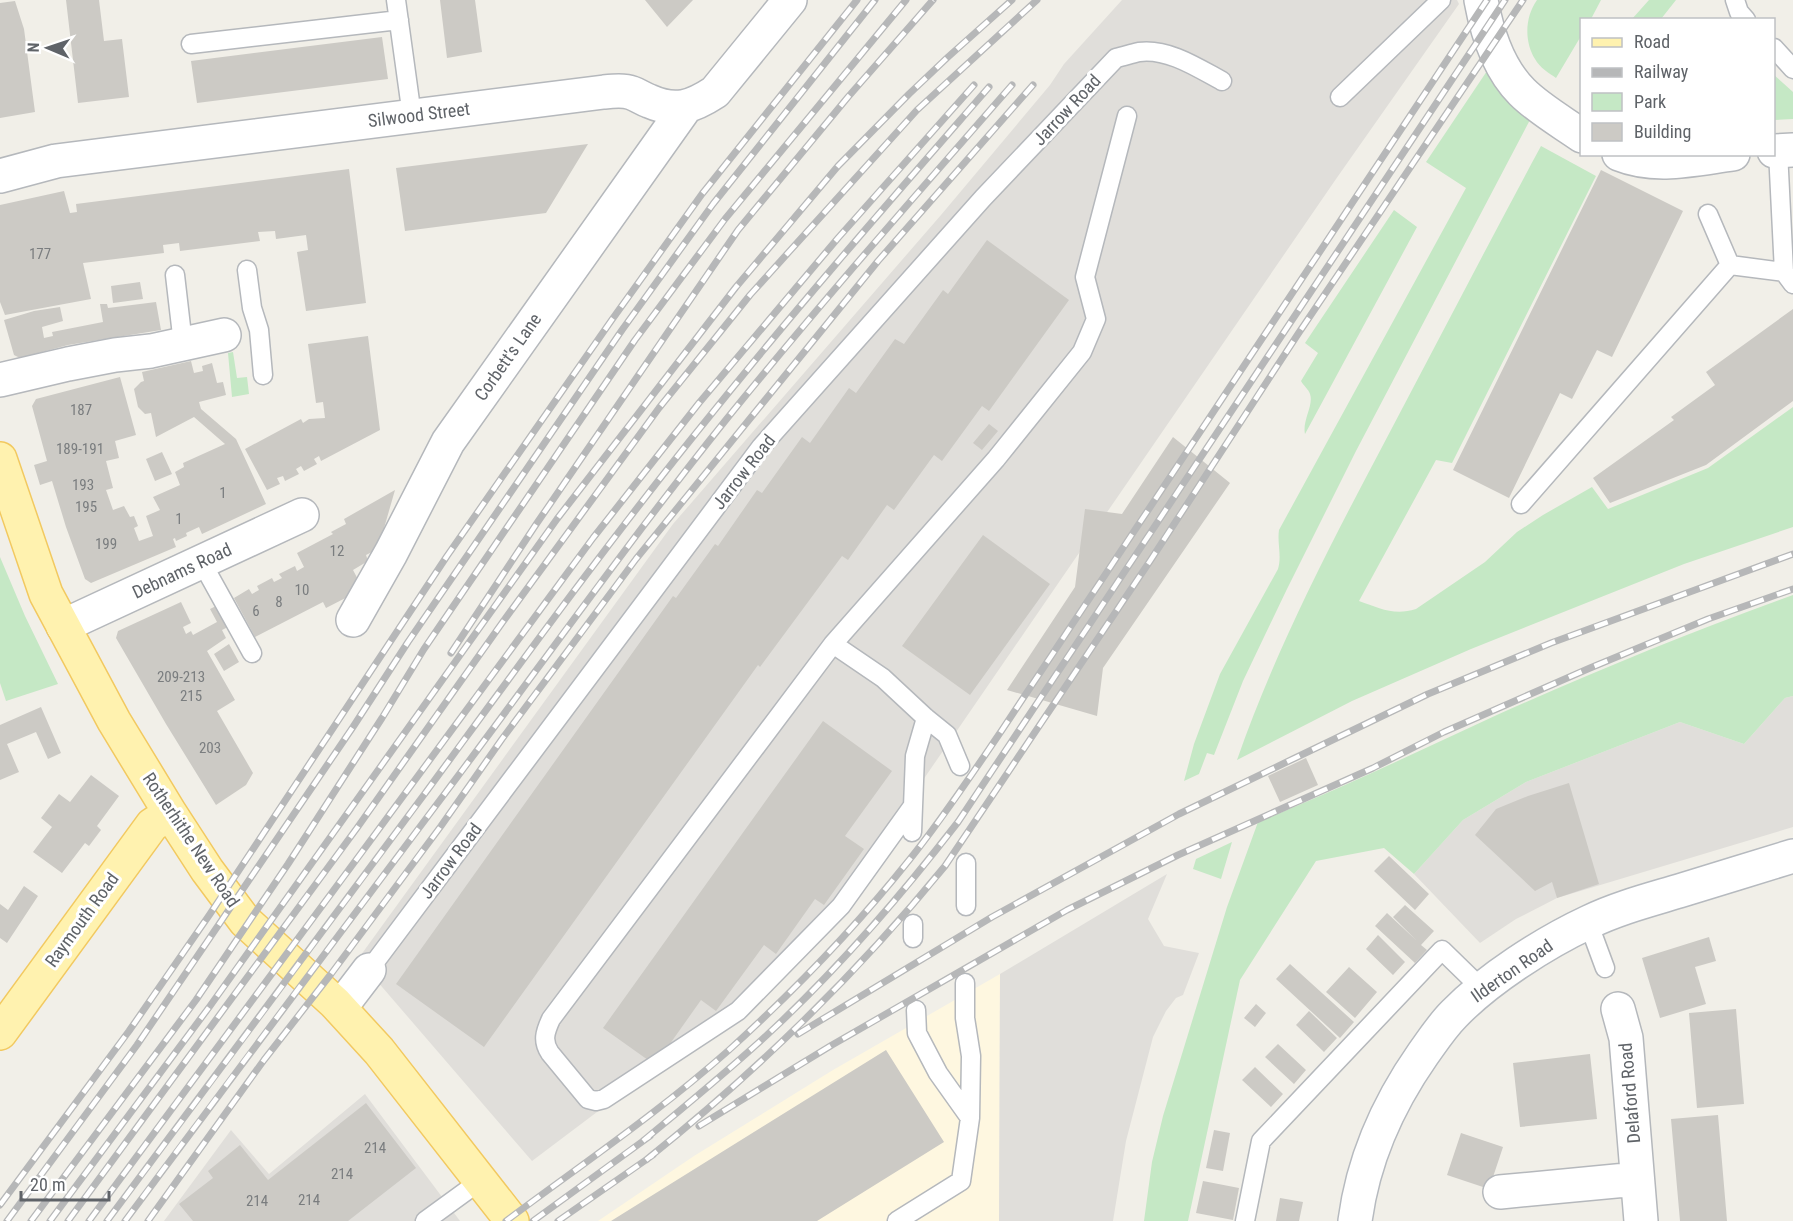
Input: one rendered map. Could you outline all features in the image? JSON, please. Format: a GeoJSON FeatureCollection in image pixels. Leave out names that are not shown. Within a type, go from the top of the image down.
{"type":"FeatureCollection","features":[{"type":"Feature","properties":{"kind":"main road","name":"Rotherhithe New Road"},"geometry":{"type":"LineString","coordinates":[[0,459],[46,594],[114,721],[207,870],[245,921],[340,1008],[379,1051],[512,1221]]}},
{"type":"Feature","properties":{"kind":"main road","name":"Raymouth Road"},"geometry":{"type":"LineString","coordinates":[[0,1033],[152,825],[170,813]]}},
{"type":"Feature","properties":{"kind":"street"},"geometry":{"type":"LineString","coordinates":[[685,108],[699,103],[715,92],[790,0]]}},
{"type":"Feature","properties":{"kind":"street"},"geometry":{"type":"LineString","coordinates":[[1481,0],[1498,58],[1513,82],[1538,106],[1580,135]]}},
{"type":"Feature","properties":{"kind":"street","name":"Silwood Street"},"geometry":{"type":"LineString","coordinates":[[0,176],[56,161],[622,91],[633,93],[658,105],[685,108]]}},
{"type":"Feature","properties":{"kind":"street","name":"Corbett's Lane"},"geometry":{"type":"LineString","coordinates":[[353,620],[391,553],[448,442],[685,108]]}},
{"type":"Feature","properties":{"kind":"street"},"geometry":{"type":"LineString","coordinates":[[1626,156],[1639,160],[1666,162],[1716,156]]}},
{"type":"Feature","properties":{"kind":"street"},"geometry":{"type":"LineString","coordinates":[[0,380],[68,364],[151,351],[241,332]]}},
{"type":"Feature","properties":{"kind":"street","name":"Debnams Road"},"geometry":{"type":"LineString","coordinates":[[63,626],[302,515]]}},
{"type":"Feature","properties":{"kind":"street","name":"Ilderton Road"},"geometry":{"type":"LineString","coordinates":[[1355,1221],[1359,1194],[1370,1156],[1400,1090],[1440,1030],[1482,989],[1526,958],[1588,922],[1639,903],[1793,856]]}},
{"type":"Feature","properties":{"kind":"street","name":"Jarrow Road"},"geometry":{"type":"LineString","coordinates":[[340,1008],[369,970]]}},
{"type":"Feature","properties":{"kind":"street","name":"Delaford Road"},"geometry":{"type":"LineString","coordinates":[[1617,1009],[1626,1038],[1641,1221]]}},
{"type":"Feature","properties":{"kind":"street"},"geometry":{"type":"LineString","coordinates":[[1500,1192],[1637,1179]]}},
{"type":"Feature","properties":{"kind":"lane"},"geometry":{"type":"LineString","coordinates":[[396,0],[412,116]]}},
{"type":"Feature","properties":{"kind":"lane"},"geometry":{"type":"LineString","coordinates":[[1340,97],[1441,0]]}},
{"type":"Feature","properties":{"kind":"lane"},"geometry":{"type":"LineString","coordinates":[[1735,0],[1739,12],[1744,18]]}},
{"type":"Feature","properties":{"kind":"lane"},"geometry":{"type":"LineString","coordinates":[[191,44],[399,20]]}},
{"type":"Feature","properties":{"kind":"lane"},"geometry":{"type":"LineString","coordinates":[[1775,50],[1793,69]]}},
{"type":"Feature","properties":{"kind":"lane","name":"Jarrow Road"},"geometry":{"type":"LineString","coordinates":[[369,970],[761,447],[983,198],[1116,58],[1140,52],[1162,53],[1190,64],[1222,81]]}},
{"type":"Feature","properties":{"kind":"lane"},"geometry":{"type":"LineString","coordinates":[[912,807],[841,906],[738,1011],[604,1099],[596,1101],[588,1099],[545,1046],[545,1032],[551,1019],[833,644],[996,459],[1082,352],[1096,320],[1085,277],[1127,116]]}},
{"type":"Feature","properties":{"kind":"lane"},"geometry":{"type":"LineString","coordinates":[[1730,265],[1788,278],[1781,150]]}},
{"type":"Feature","properties":{"kind":"lane"},"geometry":{"type":"LineString","coordinates":[[1708,214],[1730,265]]}},
{"type":"Feature","properties":{"kind":"lane"},"geometry":{"type":"LineString","coordinates":[[1521,504],[1730,265]]}},
{"type":"Feature","properties":{"kind":"lane"},"geometry":{"type":"LineString","coordinates":[[247,270],[252,308],[241,332],[263,375]]}},
{"type":"Feature","properties":{"kind":"lane"},"geometry":{"type":"LineString","coordinates":[[175,275],[183,344]]}},
{"type":"Feature","properties":{"kind":"lane"},"geometry":{"type":"LineString","coordinates":[[201,561],[252,653]]}},
{"type":"Feature","properties":{"kind":"lane"},"geometry":{"type":"LineString","coordinates":[[833,644],[883,678],[947,735],[960,766]]}},
{"type":"Feature","properties":{"kind":"lane"},"geometry":{"type":"LineString","coordinates":[[912,832],[915,756],[926,718]]}},
{"type":"Feature","properties":{"kind":"lane"},"geometry":{"type":"LineString","coordinates":[[966,863],[966,906]]}},
{"type":"Feature","properties":{"kind":"lane"},"geometry":{"type":"LineString","coordinates":[[1588,922],[1605,968]]}},
{"type":"Feature","properties":{"kind":"lane"},"geometry":{"type":"LineString","coordinates":[[1245,1221],[1261,1142],[1442,950],[1482,989]]}},
{"type":"Feature","properties":{"kind":"lane"},"geometry":{"type":"LineString","coordinates":[[897,1221],[961,1181],[970,1118],[971,1056],[965,1018],[965,983]]}},
{"type":"Feature","properties":{"kind":"lane"},"geometry":{"type":"LineString","coordinates":[[916,1010],[917,1033],[938,1073],[970,1118]]}},
{"type":"Feature","properties":{"kind":"lane"},"geometry":{"type":"LineString","coordinates":[[425,1221],[480,1181]]}},
{"type":"Feature","properties":{"kind":"shaded area"},"geometry":{"type":"Polygon","coordinates":[[[1122,0],[1457,0],[1459,4],[1336,179],[800,959],[532,1161],[358,959],[673,524],[941,215],[1050,85],[1064,64],[1122,0]]]}},
{"type":"Feature","properties":{"kind":"shaded area"},"geometry":{"type":"Polygon","coordinates":[[[1793,696],[1793,827],[1557,898],[1516,919],[1480,943],[1414,874],[1463,820],[1526,782],[1680,722],[1744,744],[1785,698],[1793,696]]]}},
{"type":"Feature","properties":{"kind":"shaded area"},"geometry":{"type":"Polygon","coordinates":[[[1167,874],[1148,919],[1164,946],[1199,953],[1183,995],[1176,998],[1166,1011],[1153,1037],[1126,1141],[1113,1221],[999,1221],[1000,974],[1167,874]]]}},
{"type":"Feature","properties":{"kind":"shaded area"},"geometry":{"type":"Polygon","coordinates":[[[1000,974],[999,1221],[598,1221],[694,1156],[833,1070],[1000,974]]]}},
{"type":"Feature","properties":{"kind":"shaded area"},"geometry":{"type":"Polygon","coordinates":[[[365,1094],[460,1221],[164,1221],[231,1130],[269,1174],[365,1094]]]}},
{"type":"Feature","properties":{"kind":"green space"},"geometry":{"type":"Polygon","coordinates":[[[1537,0],[1601,0],[1592,18],[1580,18],[1580,38],[1556,78],[1537,62],[1531,52],[1527,29],[1537,0]]]}},
{"type":"Feature","properties":{"kind":"green space"},"geometry":{"type":"Polygon","coordinates":[[[1649,0],[1676,0],[1662,18],[1633,18],[1649,0]]]}},
{"type":"Feature","properties":{"kind":"green space"},"geometry":{"type":"Polygon","coordinates":[[[1489,68],[1531,118],[1356,451],[1287,589],[1243,681],[1214,755],[1207,753],[1199,774],[1184,781],[1194,744],[1220,674],[1278,569],[1279,530],[1466,188],[1426,162],[1489,68]]]}},
{"type":"Feature","properties":{"kind":"green space"},"geometry":{"type":"Polygon","coordinates":[[[1775,76],[1793,92],[1793,119],[1775,120],[1775,76]]]}},
{"type":"Feature","properties":{"kind":"green space"},"geometry":{"type":"Polygon","coordinates":[[[1541,146],[1596,176],[1452,463],[1436,460],[1359,601],[1401,612],[1416,609],[1485,562],[1517,532],[1592,487],[1608,509],[1708,468],[1793,407],[1793,527],[1684,564],[1471,649],[1352,701],[1237,760],[1268,679],[1322,562],[1541,146]]]}},
{"type":"Feature","properties":{"kind":"green space"},"geometry":{"type":"Polygon","coordinates":[[[1394,210],[1417,227],[1305,434],[1311,398],[1301,381],[1318,353],[1305,343],[1394,210]]]}},
{"type":"Feature","properties":{"kind":"green space"},"geometry":{"type":"Polygon","coordinates":[[[233,352],[237,378],[247,377],[249,394],[232,397],[228,353],[233,352]]]}},
{"type":"Feature","properties":{"kind":"green space"},"geometry":{"type":"Polygon","coordinates":[[[0,557],[58,684],[6,701],[0,683],[0,557]]]}},
{"type":"Feature","properties":{"kind":"green space"},"geometry":{"type":"Polygon","coordinates":[[[1793,595],[1793,696],[1785,698],[1744,744],[1680,722],[1526,782],[1463,820],[1414,874],[1384,848],[1316,861],[1240,980],[1188,1221],[1144,1221],[1152,1162],[1163,1116],[1227,907],[1258,822],[1571,682],[1793,595]]]}},
{"type":"Feature","properties":{"kind":"green space"},"geometry":{"type":"Polygon","coordinates":[[[1232,842],[1221,879],[1193,869],[1196,859],[1232,842]]]}},
{"type":"Feature","properties":{"kind":"building"},"geometry":{"type":"Polygon","coordinates":[[[66,0],[99,0],[104,41],[122,39],[129,97],[78,103],[66,0]]]}},
{"type":"Feature","properties":{"kind":"building"},"geometry":{"type":"Polygon","coordinates":[[[440,0],[475,0],[482,52],[447,58],[440,0]]]}},
{"type":"Feature","properties":{"kind":"building"},"geometry":{"type":"Polygon","coordinates":[[[645,0],[693,0],[667,27],[645,0]]]}},
{"type":"Feature","properties":{"kind":"building"},"geometry":{"type":"Polygon","coordinates":[[[15,1],[24,29],[35,112],[0,118],[0,3],[15,1]]]}},
{"type":"Feature","properties":{"kind":"building"},"geometry":{"type":"Polygon","coordinates":[[[382,37],[388,79],[197,103],[191,61],[382,37]]]}},
{"type":"Feature","properties":{"kind":"building"},"geometry":{"type":"Polygon","coordinates":[[[588,144],[546,213],[405,231],[396,168],[588,144]]]}},
{"type":"Feature","properties":{"kind":"building"},"geometry":{"type":"Polygon","coordinates":[[[349,169],[366,303],[306,311],[297,252],[308,250],[306,235],[276,239],[275,231],[258,232],[260,241],[180,251],[179,243],[163,245],[164,253],[83,263],[91,299],[5,315],[0,302],[0,205],[64,191],[70,213],[77,212],[76,204],[349,169]]]}},
{"type":"Feature","properties":{"kind":"building"},"geometry":{"type":"Polygon","coordinates":[[[1601,170],[1683,211],[1612,357],[1597,350],[1572,399],[1560,393],[1509,498],[1453,470],[1601,170]]]}},
{"type":"Feature","properties":{"kind":"building"},"geometry":{"type":"Polygon","coordinates":[[[987,240],[1069,300],[989,411],[982,406],[942,461],[934,455],[894,510],[887,505],[848,560],[842,556],[760,667],[758,665],[484,1047],[396,984],[673,596],[676,598],[715,544],[718,546],[757,490],[762,493],[802,437],[810,443],[849,388],[856,393],[895,339],[904,344],[943,290],[948,294],[987,240]]]}},
{"type":"Feature","properties":{"kind":"building"},"geometry":{"type":"Polygon","coordinates":[[[140,282],[143,299],[113,303],[111,286],[140,282]]]}},
{"type":"Feature","properties":{"kind":"building"},"geometry":{"type":"Polygon","coordinates":[[[156,302],[161,330],[68,345],[20,358],[14,355],[4,320],[34,311],[60,307],[63,321],[42,327],[44,338],[53,336],[52,332],[103,322],[100,304],[107,304],[108,308],[156,302]]]}},
{"type":"Feature","properties":{"kind":"building"},"geometry":{"type":"Polygon","coordinates":[[[1793,309],[1793,401],[1706,465],[1610,503],[1593,478],[1674,420],[1671,417],[1715,385],[1706,372],[1793,309]]]}},
{"type":"Feature","properties":{"kind":"building"},"geometry":{"type":"Polygon","coordinates":[[[368,336],[380,430],[321,461],[319,456],[314,459],[317,464],[304,471],[301,466],[296,469],[299,474],[285,481],[283,476],[277,478],[280,484],[267,490],[245,449],[301,419],[303,423],[309,419],[325,418],[323,402],[316,403],[308,344],[368,336]]]}},
{"type":"Feature","properties":{"kind":"building"},"geometry":{"type":"Polygon","coordinates":[[[191,361],[194,373],[203,371],[202,366],[212,363],[217,383],[223,382],[226,395],[199,402],[201,409],[236,439],[266,504],[202,534],[199,527],[186,533],[187,536],[176,541],[175,538],[173,539],[176,547],[91,583],[85,579],[52,481],[40,485],[34,465],[47,461],[32,406],[36,399],[120,377],[136,435],[115,441],[119,458],[106,461],[113,488],[106,490],[113,510],[124,506],[130,517],[134,516],[138,526],[134,528],[139,541],[153,536],[146,516],[160,510],[153,497],[180,485],[175,472],[184,467],[183,463],[225,444],[194,417],[156,437],[151,413],[145,414],[138,407],[134,389],[144,381],[142,372],[191,361]]]}},
{"type":"Feature","properties":{"kind":"building"},"geometry":{"type":"Polygon","coordinates":[[[989,424],[998,431],[982,450],[973,443],[989,424]]]}},
{"type":"Feature","properties":{"kind":"building"},"geometry":{"type":"Polygon","coordinates":[[[1173,437],[1230,483],[1103,668],[1097,716],[1007,690],[1075,587],[1085,509],[1122,514],[1173,437]]]}},
{"type":"Feature","properties":{"kind":"building"},"geometry":{"type":"Polygon","coordinates":[[[162,452],[172,474],[155,481],[146,459],[162,452]]]}},
{"type":"Feature","properties":{"kind":"building"},"geometry":{"type":"Polygon","coordinates":[[[395,490],[378,549],[366,555],[368,561],[353,570],[363,589],[326,608],[323,602],[255,637],[234,598],[249,589],[252,594],[259,590],[257,586],[272,578],[274,582],[282,578],[279,574],[295,566],[297,571],[304,567],[297,553],[333,534],[331,532],[346,524],[344,519],[395,490]]]}},
{"type":"Feature","properties":{"kind":"building"},"geometry":{"type":"Polygon","coordinates":[[[983,535],[1050,584],[970,695],[902,646],[983,535]]]}},
{"type":"Feature","properties":{"kind":"building"},"geometry":{"type":"Polygon","coordinates":[[[181,602],[191,623],[183,627],[186,634],[191,631],[193,635],[217,622],[210,609],[216,606],[228,627],[222,630],[226,638],[207,651],[235,700],[217,711],[253,773],[246,785],[216,805],[116,638],[118,631],[181,602]]]}},
{"type":"Feature","properties":{"kind":"building"},"geometry":{"type":"Polygon","coordinates":[[[229,644],[239,662],[224,671],[214,654],[229,644]]]}},
{"type":"Feature","properties":{"kind":"building"},"geometry":{"type":"Polygon","coordinates":[[[41,707],[61,753],[48,759],[36,732],[7,744],[19,772],[0,780],[0,725],[41,707]]]}},
{"type":"Feature","properties":{"kind":"building"},"geometry":{"type":"Polygon","coordinates":[[[823,721],[892,771],[845,836],[864,849],[824,905],[815,899],[776,954],[764,945],[716,1011],[701,1000],[655,1065],[603,1028],[823,721]]]}},
{"type":"Feature","properties":{"kind":"building"},"geometry":{"type":"Polygon","coordinates":[[[1306,758],[1318,785],[1280,802],[1268,776],[1306,758]]]}},
{"type":"Feature","properties":{"kind":"building"},"geometry":{"type":"Polygon","coordinates":[[[91,775],[119,796],[97,826],[101,830],[89,846],[85,843],[62,873],[33,852],[52,827],[41,818],[59,794],[70,802],[91,775]]]}},
{"type":"Feature","properties":{"kind":"building"},"geometry":{"type":"Polygon","coordinates":[[[1569,783],[1599,884],[1557,898],[1552,882],[1535,891],[1475,835],[1496,809],[1569,783]]]}},
{"type":"Feature","properties":{"kind":"building"},"geometry":{"type":"Polygon","coordinates":[[[1389,856],[1429,894],[1415,910],[1374,871],[1389,856]]]}},
{"type":"Feature","properties":{"kind":"building"},"geometry":{"type":"Polygon","coordinates":[[[24,886],[38,896],[7,943],[0,938],[0,904],[8,910],[24,886]]]}},
{"type":"Feature","properties":{"kind":"building"},"geometry":{"type":"Polygon","coordinates":[[[1405,905],[1434,931],[1421,945],[1427,950],[1415,963],[1375,926],[1387,913],[1416,940],[1393,917],[1405,905]]]}},
{"type":"Feature","properties":{"kind":"building"},"geometry":{"type":"Polygon","coordinates":[[[1378,935],[1405,962],[1393,975],[1366,949],[1378,935]]]}},
{"type":"Feature","properties":{"kind":"building"},"geometry":{"type":"Polygon","coordinates":[[[1709,937],[1716,961],[1695,967],[1706,1004],[1660,1018],[1642,958],[1709,937]]]}},
{"type":"Feature","properties":{"kind":"building"},"geometry":{"type":"Polygon","coordinates":[[[1290,964],[1354,1022],[1340,1038],[1276,979],[1290,964]]]}},
{"type":"Feature","properties":{"kind":"building"},"geometry":{"type":"Polygon","coordinates":[[[1349,967],[1377,992],[1355,1018],[1326,992],[1349,967]]]}},
{"type":"Feature","properties":{"kind":"building"},"geometry":{"type":"Polygon","coordinates":[[[1256,1004],[1266,1013],[1255,1027],[1244,1018],[1256,1004]]]}},
{"type":"Feature","properties":{"kind":"building"},"geometry":{"type":"Polygon","coordinates":[[[1736,1009],[1744,1104],[1697,1108],[1689,1013],[1736,1009]]]}},
{"type":"Feature","properties":{"kind":"building"},"geometry":{"type":"Polygon","coordinates":[[[1309,1011],[1337,1038],[1324,1052],[1296,1025],[1309,1011]]]}},
{"type":"Feature","properties":{"kind":"building"},"geometry":{"type":"Polygon","coordinates":[[[1278,1044],[1306,1070],[1294,1084],[1265,1057],[1278,1044]]]}},
{"type":"Feature","properties":{"kind":"building"},"geometry":{"type":"Polygon","coordinates":[[[886,1050],[944,1142],[817,1221],[611,1221],[886,1050]]]}},
{"type":"Feature","properties":{"kind":"building"},"geometry":{"type":"Polygon","coordinates":[[[1590,1054],[1597,1119],[1520,1127],[1513,1063],[1590,1054]]]}},
{"type":"Feature","properties":{"kind":"building"},"geometry":{"type":"Polygon","coordinates":[[[1255,1067],[1283,1094],[1271,1107],[1242,1080],[1255,1067]]]}},
{"type":"Feature","properties":{"kind":"building"},"geometry":{"type":"Polygon","coordinates":[[[366,1103],[416,1168],[348,1221],[193,1221],[179,1204],[213,1178],[208,1171],[240,1145],[268,1180],[366,1103]]]}},
{"type":"Feature","properties":{"kind":"building"},"geometry":{"type":"Polygon","coordinates":[[[1718,1115],[1727,1221],[1680,1221],[1671,1119],[1718,1115]]]}},
{"type":"Feature","properties":{"kind":"building"},"geometry":{"type":"Polygon","coordinates":[[[1214,1130],[1230,1133],[1223,1171],[1206,1168],[1214,1130]]]}},
{"type":"Feature","properties":{"kind":"building"},"geometry":{"type":"Polygon","coordinates":[[[1461,1133],[1503,1147],[1489,1189],[1447,1175],[1461,1133]]]}},
{"type":"Feature","properties":{"kind":"building"},"geometry":{"type":"Polygon","coordinates":[[[1203,1181],[1239,1188],[1233,1220],[1196,1213],[1203,1181]]]}},
{"type":"Feature","properties":{"kind":"building"},"geometry":{"type":"Polygon","coordinates":[[[1280,1198],[1303,1202],[1299,1221],[1276,1221],[1280,1198]]]}},
{"type":"Feature","properties":{"kind":"railway"},"geometry":{"type":"LineString","coordinates":[[0,1205],[129,1031],[210,914],[447,556],[611,321],[702,194],[857,0]]}},
{"type":"Feature","properties":{"kind":"railway"},"geometry":{"type":"LineString","coordinates":[[7,1221],[137,1045],[408,642],[622,330],[713,204],[875,0]]}},
{"type":"Feature","properties":{"kind":"railway"},"geometry":{"type":"LineString","coordinates":[[31,1221],[196,1000],[288,864],[424,649],[635,340],[725,219],[906,0]]}},
{"type":"Feature","properties":{"kind":"railway"},"geometry":{"type":"LineString","coordinates":[[451,653],[537,523],[738,230],[848,97],[933,0]]}},
{"type":"Feature","properties":{"kind":"railway"},"geometry":{"type":"LineString","coordinates":[[50,1221],[210,1006],[557,519],[736,287],[838,166],[909,94],[1012,0]]}},
{"type":"Feature","properties":{"kind":"railway"},"geometry":{"type":"LineString","coordinates":[[68,1221],[357,828],[502,623],[659,408],[750,295],[917,110],[1037,0]]}},
{"type":"Feature","properties":{"kind":"railway"},"geometry":{"type":"LineString","coordinates":[[506,1221],[647,1117],[729,1050],[823,958],[868,910],[910,859],[946,812],[1002,730],[1487,0]]}},
{"type":"Feature","properties":{"kind":"railway"},"geometry":{"type":"LineString","coordinates":[[643,1141],[753,1048],[819,984],[891,905],[958,822],[1505,0]]}},
{"type":"Feature","properties":{"kind":"railway"},"geometry":{"type":"LineString","coordinates":[[646,1160],[727,1092],[803,1021],[876,946],[945,866],[1523,0]]}},
{"type":"Feature","properties":{"kind":"railway"},"geometry":{"type":"LineString","coordinates":[[89,1221],[593,538],[699,403],[838,238],[974,85]]}},
{"type":"Feature","properties":{"kind":"railway"},"geometry":{"type":"LineString","coordinates":[[125,1221],[689,467],[831,293],[1012,85]]}},
{"type":"Feature","properties":{"kind":"railway"},"geometry":{"type":"LineString","coordinates":[[148,1221],[264,1060],[441,826],[502,739],[636,559],[878,261],[1033,85]]}},
{"type":"Feature","properties":{"kind":"railway"},"geometry":{"type":"LineString","coordinates":[[107,1221],[639,505],[781,329],[989,87]]}},
{"type":"Feature","properties":{"kind":"railway"},"geometry":{"type":"LineString","coordinates":[[798,1034],[992,917],[1179,814],[1295,758],[1428,694],[1551,643],[1793,554]]}},
{"type":"Feature","properties":{"kind":"railway"},"geometry":{"type":"LineString","coordinates":[[699,1126],[832,1045],[1067,910],[1178,855],[1373,768],[1444,732],[1590,668],[1708,619],[1793,589]]}},
{"type":"Feature","properties":{"kind":"railway"},"geometry":{"type":"LineString","coordinates":[[533,1221],[650,1136]]}},
{"type":"Feature","properties":{"kind":"railway"},"geometry":{"type":"LineString","coordinates":[[558,1221],[653,1155]]}}]}
